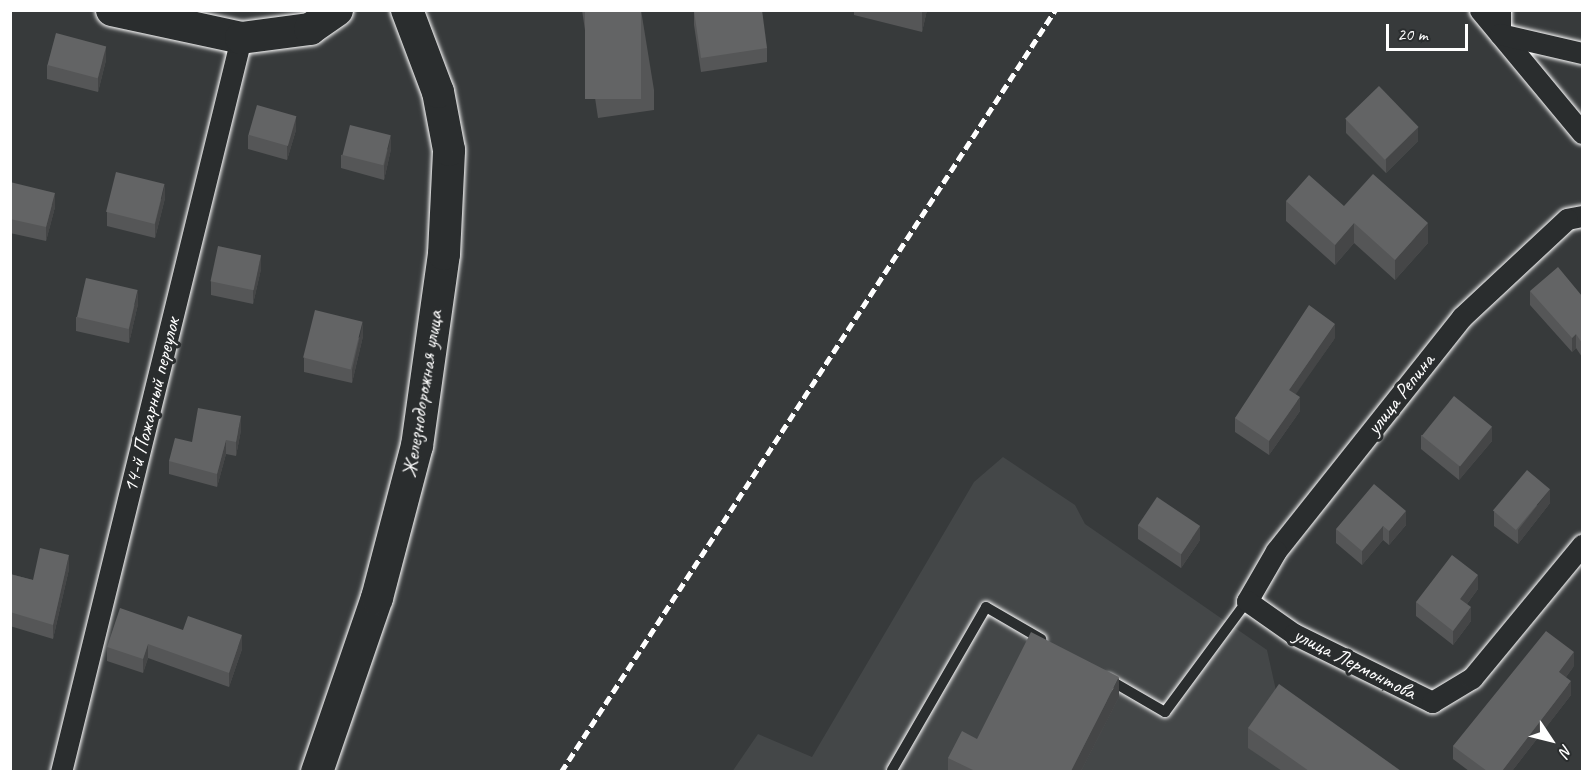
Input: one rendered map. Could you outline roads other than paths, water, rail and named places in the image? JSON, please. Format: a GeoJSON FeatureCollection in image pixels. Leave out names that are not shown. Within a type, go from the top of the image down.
{"type":"FeatureCollection","features":[{"type":"Feature","properties":{"kind":"street"},"geometry":{"type":"LineString","coordinates":[[112,10],[242,39],[310,29],[337,10]]}},
{"type":"Feature","properties":{"kind":"street","name":"Железнодорожная улица"},"geometry":{"type":"LineString","coordinates":[[316,771],[377,598],[417,446],[444,254],[449,150],[438,92],[407,10]]}},
{"type":"Feature","properties":{"kind":"street"},"geometry":{"type":"LineString","coordinates":[[1480,10],[1582,133]]}},
{"type":"Feature","properties":{"kind":"street"},"geometry":{"type":"LineString","coordinates":[[1500,10],[1500,34]]}},
{"type":"Feature","properties":{"kind":"street"},"geometry":{"type":"LineString","coordinates":[[1500,34],[1582,53]]}},
{"type":"Feature","properties":{"kind":"street","name":"14-й Пожарный переулок"},"geometry":{"type":"LineString","coordinates":[[61,771],[242,39]]}},
{"type":"Feature","properties":{"kind":"street","name":"улица Репина"},"geometry":{"type":"LineString","coordinates":[[1247,601],[1276,551],[1461,316],[1567,219],[1582,216]]}},
{"type":"Feature","properties":{"kind":"street","name":"улица Лермонтова"},"geometry":{"type":"LineString","coordinates":[[1247,601],[1294,634],[1432,702],[1472,678],[1582,545]]}},
{"type":"Feature","properties":{"kind":"lane"},"geometry":{"type":"LineString","coordinates":[[1095,671],[1165,712],[1247,601]]}},
{"type":"Feature","properties":{"kind":"lane"},"geometry":{"type":"LineString","coordinates":[[892,770],[986,607],[1056,648]]}},
{"type":"Feature","properties":{"kind":"railway"},"geometry":{"type":"LineString","coordinates":[[561,772],[1055,10]]}}]}
